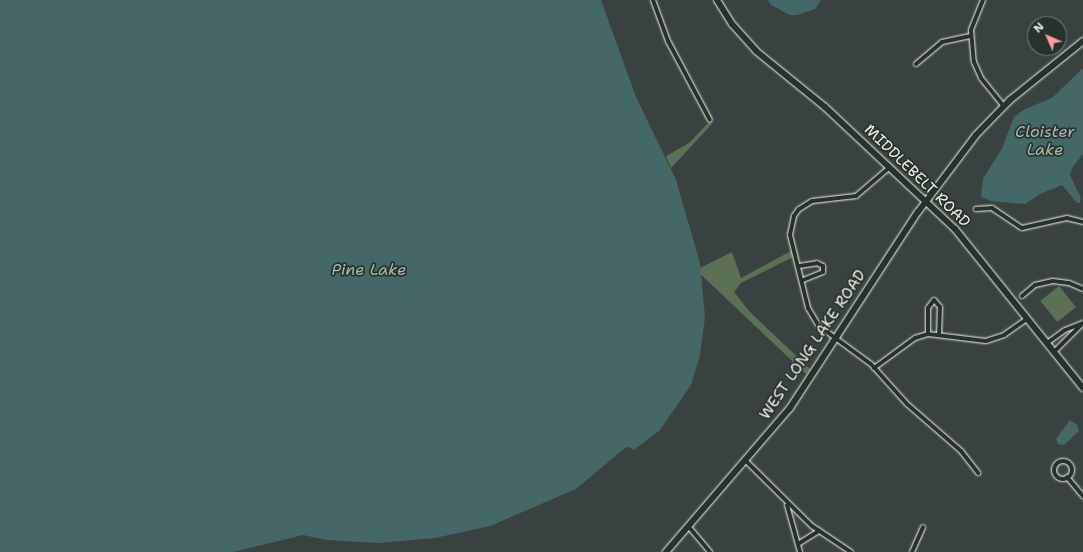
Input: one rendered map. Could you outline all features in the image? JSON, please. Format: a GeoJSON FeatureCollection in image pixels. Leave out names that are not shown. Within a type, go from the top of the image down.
{"type":"FeatureCollection","features":[{"type":"Feature","properties":{"kind":"main road","name":"MIDDLEBELT ROAD"},"geometry":{"type":"LineString","coordinates":[[717,0],[732,24],[756,51],[808,92],[955,229],[1083,388]]}},
{"type":"Feature","properties":{"kind":"main road","name":"WEST LONG LAKE ROAD"},"geometry":{"type":"LineString","coordinates":[[666,552],[746,461],[790,408],[834,338],[926,201],[976,135],[1004,106],[1083,41]]}},
{"type":"Feature","properties":{"kind":"street"},"geometry":{"type":"LineString","coordinates":[[653,0],[668,41],[710,120]]}},
{"type":"Feature","properties":{"kind":"street"},"geometry":{"type":"LineString","coordinates":[[983,0],[973,20],[970,36],[974,62],[978,74],[1004,106]]}},
{"type":"Feature","properties":{"kind":"street"},"geometry":{"type":"LineString","coordinates":[[916,64],[942,42],[970,36]]}},
{"type":"Feature","properties":{"kind":"street"},"geometry":{"type":"LineString","coordinates":[[890,167],[856,196],[847,199],[819,199],[799,209],[792,223],[790,235],[803,280],[811,316],[834,338],[851,347],[874,368],[907,404],[960,451],[978,473]]}},
{"type":"Feature","properties":{"kind":"street"},"geometry":{"type":"LineString","coordinates":[[976,209],[992,208],[1022,228],[1067,218],[1083,222]]}},
{"type":"Feature","properties":{"kind":"street"},"geometry":{"type":"LineString","coordinates":[[799,266],[817,263],[823,266],[823,272],[803,280]]}},
{"type":"Feature","properties":{"kind":"street"},"geometry":{"type":"LineString","coordinates":[[1022,296],[1036,286],[1052,281],[1069,283],[1083,289]]}},
{"type":"Feature","properties":{"kind":"street"},"geometry":{"type":"LineString","coordinates":[[928,334],[928,308],[934,300],[940,307],[939,333]]}},
{"type":"Feature","properties":{"kind":"street"},"geometry":{"type":"LineString","coordinates":[[874,368],[915,338],[928,334],[939,333],[967,340],[986,341],[1004,334],[1027,318]]}},
{"type":"Feature","properties":{"kind":"street"},"geometry":{"type":"LineString","coordinates":[[1047,344],[1065,330],[1083,323]]}},
{"type":"Feature","properties":{"kind":"street"},"geometry":{"type":"LineString","coordinates":[[1054,352],[1083,323]]}},
{"type":"Feature","properties":{"kind":"street"},"geometry":{"type":"LineString","coordinates":[[746,461],[787,504],[819,531],[851,552]]}},
{"type":"Feature","properties":{"kind":"street"},"geometry":{"type":"LineString","coordinates":[[1059,462],[1067,462],[1070,466],[1071,472],[1067,477],[1060,478],[1055,474],[1055,466],[1059,462]]}},
{"type":"Feature","properties":{"kind":"street"},"geometry":{"type":"LineString","coordinates":[[1067,477],[1082,494]]}},
{"type":"Feature","properties":{"kind":"street"},"geometry":{"type":"LineString","coordinates":[[787,504],[800,552]]}},
{"type":"Feature","properties":{"kind":"street"},"geometry":{"type":"LineString","coordinates":[[689,527],[710,552]]}},
{"type":"Feature","properties":{"kind":"street"},"geometry":{"type":"LineString","coordinates":[[912,552],[922,527]]}},
{"type":"Feature","properties":{"kind":"street"},"geometry":{"type":"LineString","coordinates":[[798,544],[819,531]]}},
{"type":"Feature","properties":{"kind":"green space"},"geometry":{"type":"Polygon","coordinates":[[[710,121],[712,124],[671,168],[666,156],[689,143],[710,121]]]}},
{"type":"Feature","properties":{"kind":"green space"},"geometry":{"type":"Polygon","coordinates":[[[791,251],[793,257],[741,283],[734,292],[750,312],[810,369],[806,374],[696,270],[732,252],[741,278],[791,251]]]}},
{"type":"Feature","properties":{"kind":"green space"},"geometry":{"type":"Polygon","coordinates":[[[1059,286],[1076,307],[1057,322],[1040,301],[1059,286]]]}},
{"type":"Feature","properties":{"kind":"water","name":"Pine Lake"},"geometry":{"type":"Polygon","coordinates":[[[0,0],[601,0],[636,97],[676,180],[700,263],[705,317],[700,355],[691,385],[660,430],[634,450],[629,447],[625,448],[576,489],[490,526],[435,538],[379,543],[327,540],[303,535],[233,552],[0,552],[0,0]]]}},
{"type":"Feature","properties":{"kind":"water"},"geometry":{"type":"Polygon","coordinates":[[[768,0],[821,0],[815,9],[797,15],[790,15],[771,5],[768,0]]]}},
{"type":"Feature","properties":{"kind":"water","name":"Cloister Lake"},"geometry":{"type":"Polygon","coordinates":[[[1083,68],[1083,154],[1072,168],[1070,175],[1081,198],[1080,203],[1077,203],[1062,185],[1040,194],[1025,204],[991,201],[981,197],[983,179],[1002,148],[1014,117],[1025,109],[1052,98],[1083,68]]]}},
{"type":"Feature","properties":{"kind":"water"},"geometry":{"type":"Polygon","coordinates":[[[1070,420],[1077,425],[1079,431],[1064,445],[1058,444],[1056,439],[1070,420]]]}}]}
